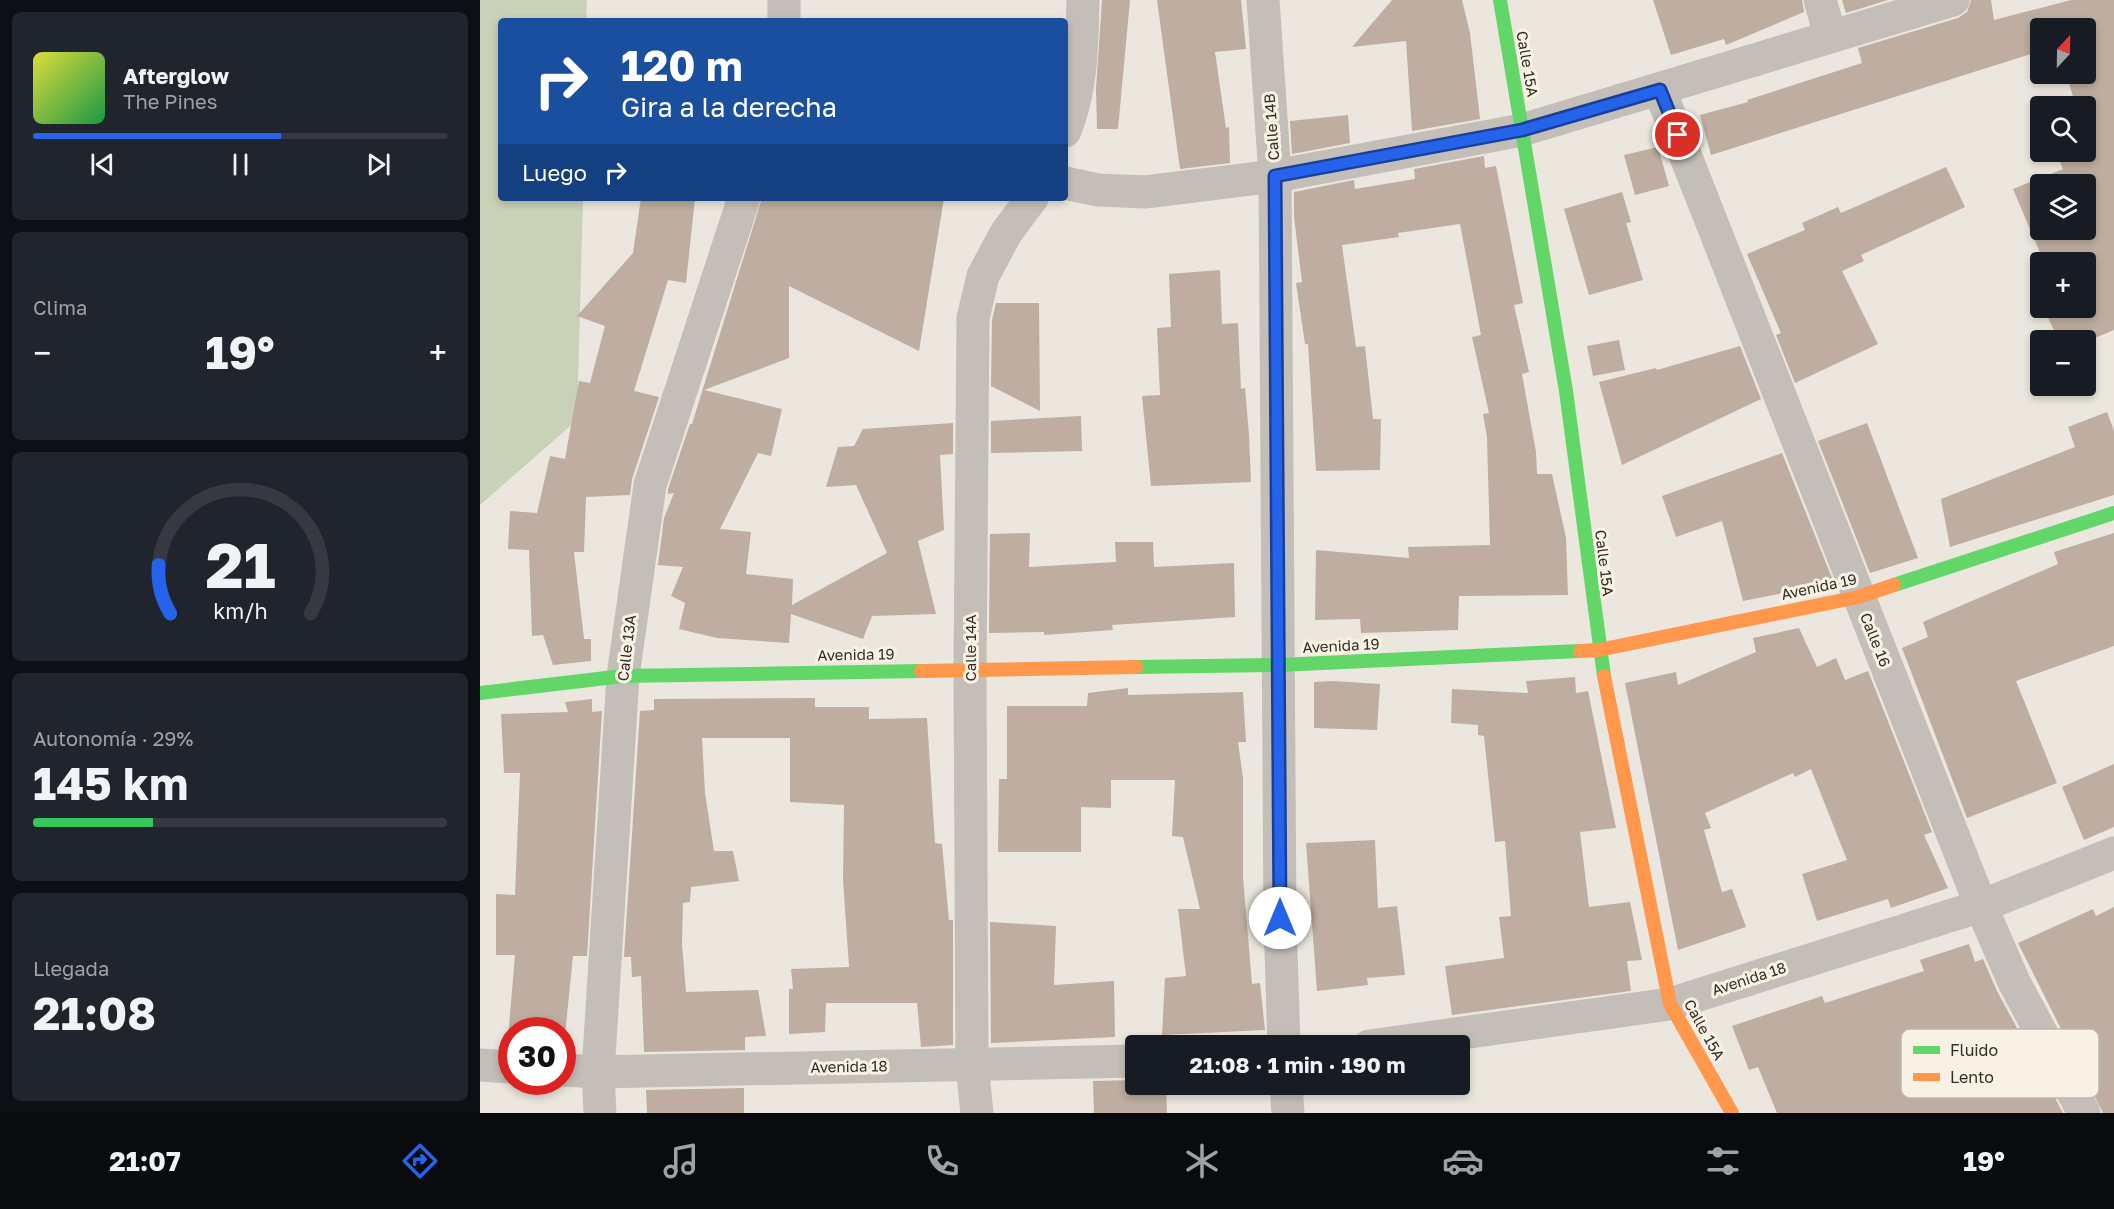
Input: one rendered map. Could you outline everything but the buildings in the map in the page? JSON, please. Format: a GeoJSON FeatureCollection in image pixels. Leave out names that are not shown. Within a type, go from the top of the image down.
{"type":"FeatureCollection","features":[{"type":"Feature","properties":{"kind":"street"},"geometry":{"type":"LineString","coordinates":[[784,0],[784,18]]}},
{"type":"Feature","properties":{"kind":"street"},"geometry":{"type":"LineString","coordinates":[[1068,123],[1077,99],[1082,64],[1083,0]]}},
{"type":"Feature","properties":{"kind":"street","name":"Calle 14B"},"geometry":{"type":"LineString","coordinates":[[1263,0],[1275,176],[1280,918],[1284,1035]]}},
{"type":"Feature","properties":{"kind":"street","name":"Calle 15A"},"geometry":{"type":"LineString","coordinates":[[1500,0],[1566,391],[1599,650],[1671,1004],[1732,1113]]}},
{"type":"Feature","properties":{"kind":"street"},"geometry":{"type":"LineString","coordinates":[[1820,0],[1830,35]]}},
{"type":"Feature","properties":{"kind":"street"},"geometry":{"type":"LineString","coordinates":[[1068,184],[1098,190],[1145,192],[1275,176],[1522,130],[1660,90],[1830,35],[1953,0]]}},
{"type":"Feature","properties":{"kind":"street","name":"Calle 16"},"geometry":{"type":"LineString","coordinates":[[1660,90],[1981,906],[2014,982],[2039,1029]]}},
{"type":"Feature","properties":{"kind":"street","name":"Calle 13A"},"geometry":{"type":"LineString","coordinates":[[600,1113],[598,1072],[623,676],[650,485],[743,201]]}},
{"type":"Feature","properties":{"kind":"street","name":"Calle 14A"},"geometry":{"type":"LineString","coordinates":[[977,1113],[972,1065],[970,670],[973,318],[983,276],[1006,233],[1030,201]]}},
{"type":"Feature","properties":{"kind":"street","name":"Avenida 19"},"geometry":{"type":"LineString","coordinates":[[480,693],[623,676],[1280,665],[1599,650],[1858,597],[2114,513]]}},
{"type":"Feature","properties":{"kind":"street","name":"Avenida 18"},"geometry":{"type":"LineString","coordinates":[[1448,1035],[1671,1004],[1981,906],[2114,853]]}},
{"type":"Feature","properties":{"kind":"street","name":"Avenida 18"},"geometry":{"type":"LineString","coordinates":[[576,1071],[1125,1061]]}},
{"type":"Feature","properties":{"kind":"street"},"geometry":{"type":"LineString","coordinates":[[480,1065],[498,1066]]}},
{"type":"Feature","properties":{"kind":"street"},"geometry":{"type":"LineString","coordinates":[[1287,1095],[1288,1113]]}},
{"type":"Feature","properties":{"kind":"street","name":"Calle 16"},"geometry":{"type":"LineString","coordinates":[[2076,1098],[2084,1113]]}},
{"type":"Feature","properties":{"kind":"green space"},"geometry":{"type":"Polygon","coordinates":[[[480,0],[587,0],[586,18],[498,18],[498,201],[583,201],[577,420],[480,505],[480,0]]]}},
{"type":"Feature","properties":{"kind":"traffic: fast"},"geometry":{"type":"LineString","coordinates":[[1500,0],[1566,391],[1604,676]]}},
{"type":"Feature","properties":{"kind":"traffic: fast"},"geometry":{"type":"LineString","coordinates":[[1894,585],[2114,513]]}},
{"type":"Feature","properties":{"kind":"traffic: fast"},"geometry":{"type":"LineString","coordinates":[[1136,667],[1280,665],[1580,651]]}},
{"type":"Feature","properties":{"kind":"traffic: fast"},"geometry":{"type":"LineString","coordinates":[[480,693],[623,676],[921,671]]}},
{"type":"Feature","properties":{"kind":"traffic: slow"},"geometry":{"type":"LineString","coordinates":[[1580,651],[1599,650],[1858,597],[1894,585]]}},
{"type":"Feature","properties":{"kind":"traffic: slow"},"geometry":{"type":"LineString","coordinates":[[921,671],[1136,667]]}},
{"type":"Feature","properties":{"kind":"traffic: slow"},"geometry":{"type":"LineString","coordinates":[[1604,676],[1670,1004],[1732,1113]]}},
{"type":"Feature","properties":{"kind":"route"},"geometry":{"type":"LineString","coordinates":[[1280,918],[1275,176],[1522,130],[1660,90],[1678,135]]}}]}
